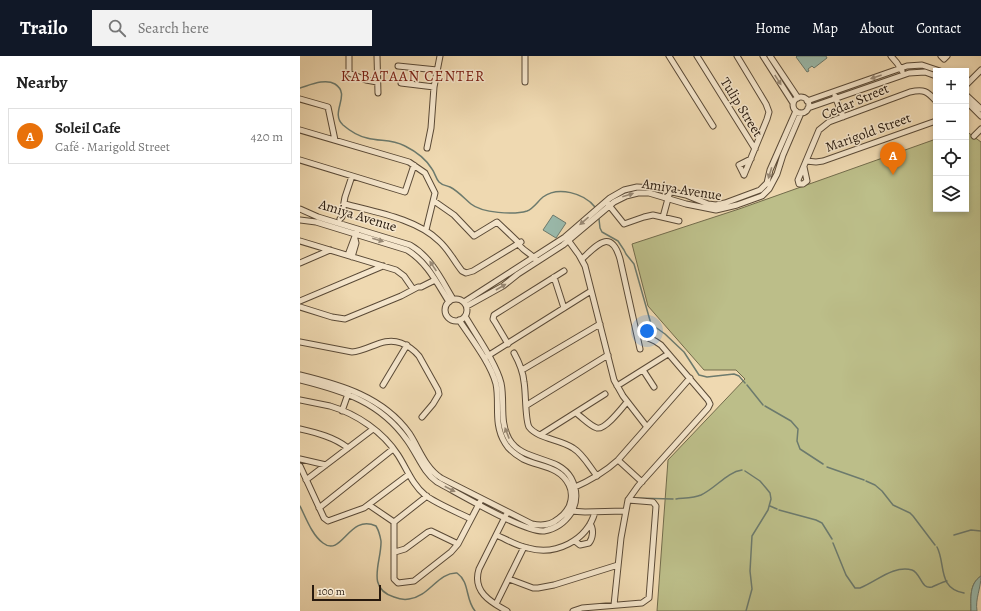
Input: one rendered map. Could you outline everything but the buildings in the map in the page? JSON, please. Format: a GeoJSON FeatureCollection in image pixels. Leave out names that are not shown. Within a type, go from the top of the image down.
{"type":"FeatureCollection","features":[{"type":"Feature","properties":{"kind":"street"},"geometry":{"type":"LineString","coordinates":[[349,56],[349,73],[366,80],[378,82]]}},
{"type":"Feature","properties":{"kind":"street"},"geometry":{"type":"LineString","coordinates":[[377,56],[378,93]]}},
{"type":"Feature","properties":{"kind":"street"},"geometry":{"type":"LineString","coordinates":[[427,148],[431,128],[434,86],[440,56]]}},
{"type":"Feature","properties":{"kind":"street"},"geometry":{"type":"LineString","coordinates":[[525,56],[525,82]]}},
{"type":"Feature","properties":{"kind":"street"},"geometry":{"type":"LineString","coordinates":[[669,56],[713,126]]}},
{"type":"Feature","properties":{"kind":"street","name":"Tulip Street"},"geometry":{"type":"LineString","coordinates":[[697,56],[755,149]]}},
{"type":"Feature","properties":{"kind":"street"},"geometry":{"type":"LineString","coordinates":[[737,56],[766,104],[769,112],[751,158]]}},
{"type":"Feature","properties":{"kind":"street"},"geometry":{"type":"LineString","coordinates":[[933,69],[922,65],[901,68],[807,101],[802,98],[798,98],[771,56],[764,58],[794,103],[793,107],[798,112],[806,111],[808,108],[903,74],[920,72],[933,75]]}},
{"type":"Feature","properties":{"kind":"street"},"geometry":{"type":"LineString","coordinates":[[891,56],[901,68],[903,74]]}},
{"type":"Feature","properties":{"kind":"street"},"geometry":{"type":"LineString","coordinates":[[398,66],[437,70]]}},
{"type":"Feature","properties":{"kind":"street"},"geometry":{"type":"LineString","coordinates":[[969,82],[981,70]]}},
{"type":"Feature","properties":{"kind":"street"},"geometry":{"type":"LineString","coordinates":[[401,84],[434,86]]}},
{"type":"Feature","properties":{"kind":"street","name":"Cedar Street"},"geometry":{"type":"LineString","coordinates":[[805,164],[817,134],[822,127],[829,122],[918,90],[925,91],[933,98]]}},
{"type":"Feature","properties":{"kind":"street"},"geometry":{"type":"LineString","coordinates":[[834,92],[843,117]]}},
{"type":"Feature","properties":{"kind":"street"},"geometry":{"type":"LineString","coordinates":[[794,103],[798,98]]}},
{"type":"Feature","properties":{"kind":"street"},"geometry":{"type":"LineString","coordinates":[[300,99],[328,107],[335,140]]}},
{"type":"Feature","properties":{"kind":"street"},"geometry":{"type":"LineString","coordinates":[[969,99],[981,116]]}},
{"type":"Feature","properties":{"kind":"street"},"geometry":{"type":"LineString","coordinates":[[807,101],[808,108]]}},
{"type":"Feature","properties":{"kind":"street"},"geometry":{"type":"LineString","coordinates":[[969,103],[981,109]]}},
{"type":"Feature","properties":{"kind":"street"},"geometry":{"type":"LineString","coordinates":[[969,107],[973,105]]}},
{"type":"Feature","properties":{"kind":"street","name":"Amiya Avenue"},"geometry":{"type":"LineString","coordinates":[[465,304],[567,239],[621,198],[638,193],[691,197],[716,210],[759,197],[777,174],[779,157],[798,112]]}},
{"type":"Feature","properties":{"kind":"street","name":"Marigold Street"},"geometry":{"type":"LineString","coordinates":[[805,164],[823,161],[933,122]]}},
{"type":"Feature","properties":{"kind":"street"},"geometry":{"type":"LineString","coordinates":[[974,136],[981,129]]}},
{"type":"Feature","properties":{"kind":"street"},"geometry":{"type":"LineString","coordinates":[[300,130],[414,165],[426,175],[435,193],[426,230]]}},
{"type":"Feature","properties":{"kind":"street"},"geometry":{"type":"LineString","coordinates":[[300,160],[405,192],[414,165]]}},
{"type":"Feature","properties":{"kind":"street"},"geometry":{"type":"LineString","coordinates":[[338,223],[352,176]]}},
{"type":"Feature","properties":{"kind":"street","name":"Amiya Avenue"},"geometry":{"type":"LineString","coordinates":[[567,239],[606,201],[619,192],[637,187],[654,188],[686,204],[708,206]]}},
{"type":"Feature","properties":{"kind":"street"},"geometry":{"type":"LineString","coordinates":[[663,217],[669,195]]}},
{"type":"Feature","properties":{"kind":"street"},"geometry":{"type":"LineString","coordinates":[[434,201],[454,215],[474,236],[497,222],[518,242],[525,251],[536,260]]}},
{"type":"Feature","properties":{"kind":"street"},"geometry":{"type":"LineString","coordinates":[[606,201],[624,224],[649,215],[678,221]]}},
{"type":"Feature","properties":{"kind":"street"},"geometry":{"type":"LineString","coordinates":[[344,206],[408,222],[426,230],[444,246],[465,275],[518,242]]}},
{"type":"Feature","properties":{"kind":"street","name":"Amiya Avenue"},"geometry":{"type":"LineString","coordinates":[[300,209],[318,217],[338,223],[356,234],[408,250],[421,260],[451,301]]}},
{"type":"Feature","properties":{"kind":"street","name":"Amiya Avenue"},"geometry":{"type":"LineString","coordinates":[[300,220],[338,223]]}},
{"type":"Feature","properties":{"kind":"street"},"geometry":{"type":"LineString","coordinates":[[350,256],[356,243],[356,234]]}},
{"type":"Feature","properties":{"kind":"street","name":"Amiya Avenue"},"geometry":{"type":"LineString","coordinates":[[356,234],[404,242],[422,252],[433,266],[451,301]]}},
{"type":"Feature","properties":{"kind":"street"},"geometry":{"type":"LineString","coordinates":[[567,239],[582,259],[617,386],[627,402],[647,427]]}},
{"type":"Feature","properties":{"kind":"street"},"geometry":{"type":"LineString","coordinates":[[300,241],[400,272],[416,288]]}},
{"type":"Feature","properties":{"kind":"street"},"geometry":{"type":"LineString","coordinates":[[582,259],[604,241],[614,246],[617,250],[640,349]]}},
{"type":"Feature","properties":{"kind":"street"},"geometry":{"type":"LineString","coordinates":[[315,246],[315,257]]}},
{"type":"Feature","properties":{"kind":"street"},"geometry":{"type":"LineString","coordinates":[[300,263],[330,250]]}},
{"type":"Feature","properties":{"kind":"street","name":"Amiya Avenue"},"geometry":{"type":"LineString","coordinates":[[465,304],[503,286],[536,260]]}},
{"type":"Feature","properties":{"kind":"street"},"geometry":{"type":"LineString","coordinates":[[368,261],[368,272]]}},
{"type":"Feature","properties":{"kind":"street"},"geometry":{"type":"LineString","coordinates":[[300,301],[383,266]]}},
{"type":"Feature","properties":{"kind":"street"},"geometry":{"type":"LineString","coordinates":[[508,344],[492,317],[564,271]]}},
{"type":"Feature","properties":{"kind":"street"},"geometry":{"type":"LineString","coordinates":[[554,277],[564,308]]}},
{"type":"Feature","properties":{"kind":"street"},"geometry":{"type":"LineString","coordinates":[[300,307],[332,317],[345,319],[416,288],[419,284],[434,278]]}},
{"type":"Feature","properties":{"kind":"street"},"geometry":{"type":"LineString","coordinates":[[486,358],[591,291]]}},
{"type":"Feature","properties":{"kind":"street"},"geometry":{"type":"LineString","coordinates":[[306,298],[307,309]]}},
{"type":"Feature","properties":{"kind":"street"},"geometry":{"type":"LineString","coordinates":[[459,299],[465,304],[467,312],[460,320],[452,320],[447,315],[445,308],[451,301],[459,299]]}},
{"type":"Feature","properties":{"kind":"street"},"geometry":{"type":"LineString","coordinates":[[465,316],[486,358]]}},
{"type":"Feature","properties":{"kind":"street"},"geometry":{"type":"LineString","coordinates":[[300,380],[349,392],[373,400],[396,418],[408,432],[430,468],[437,475],[482,499],[527,528],[543,531],[555,527],[562,523],[570,510],[575,506],[576,496],[569,475],[558,466],[520,452],[512,443],[505,431],[501,382],[495,367],[486,358],[460,320]]}},
{"type":"Feature","properties":{"kind":"street"},"geometry":{"type":"LineString","coordinates":[[522,370],[600,324]]}},
{"type":"Feature","properties":{"kind":"street"},"geometry":{"type":"LineString","coordinates":[[614,605],[625,512],[628,500],[709,406],[708,400],[656,341],[637,333]]}},
{"type":"Feature","properties":{"kind":"street"},"geometry":{"type":"LineString","coordinates":[[300,342],[352,352],[360,351],[384,342],[397,342],[407,345],[419,356],[439,394],[422,417]]}},
{"type":"Feature","properties":{"kind":"street"},"geometry":{"type":"LineString","coordinates":[[383,385],[407,345]]}},
{"type":"Feature","properties":{"kind":"street"},"geometry":{"type":"LineString","coordinates":[[514,353],[522,370],[527,405],[526,420],[529,426],[540,435],[556,439],[574,448],[581,454],[597,476]]}},
{"type":"Feature","properties":{"kind":"street"},"geometry":{"type":"LineString","coordinates":[[617,386],[668,354]]}},
{"type":"Feature","properties":{"kind":"street"},"geometry":{"type":"LineString","coordinates":[[527,405],[608,355]]}},
{"type":"Feature","properties":{"kind":"street"},"geometry":{"type":"LineString","coordinates":[[643,370],[654,387]]}},
{"type":"Feature","properties":{"kind":"street"},"geometry":{"type":"LineString","coordinates":[[300,375],[334,383],[370,405],[396,426],[412,447],[424,470],[432,478],[479,504],[506,515]]}},
{"type":"Feature","properties":{"kind":"street"},"geometry":{"type":"LineString","coordinates":[[573,488],[597,476],[618,460],[690,378]]}},
{"type":"Feature","properties":{"kind":"street"},"geometry":{"type":"LineString","coordinates":[[342,411],[349,392]]}},
{"type":"Feature","properties":{"kind":"street"},"geometry":{"type":"LineString","coordinates":[[540,435],[606,394]]}},
{"type":"Feature","properties":{"kind":"street"},"geometry":{"type":"LineString","coordinates":[[300,400],[330,406],[359,419],[373,429],[393,449],[408,475],[427,496],[471,519]]}},
{"type":"Feature","properties":{"kind":"street"},"geometry":{"type":"LineString","coordinates":[[576,413],[600,430],[627,402]]}},
{"type":"Feature","properties":{"kind":"street"},"geometry":{"type":"LineString","coordinates":[[300,429],[330,437],[348,448]]}},
{"type":"Feature","properties":{"kind":"street"},"geometry":{"type":"LineString","coordinates":[[306,480],[373,429]]}},
{"type":"Feature","properties":{"kind":"street"},"geometry":{"type":"LineString","coordinates":[[319,508],[393,449]]}},
{"type":"Feature","properties":{"kind":"street"},"geometry":{"type":"LineString","coordinates":[[300,459],[326,465]]}},
{"type":"Feature","properties":{"kind":"street"},"geometry":{"type":"LineString","coordinates":[[618,460],[642,482]]}},
{"type":"Feature","properties":{"kind":"street"},"geometry":{"type":"LineString","coordinates":[[300,466],[324,518],[328,521],[356,512],[369,505],[408,475]]}},
{"type":"Feature","properties":{"kind":"street"},"geometry":{"type":"LineString","coordinates":[[394,522],[427,496]]}},
{"type":"Feature","properties":{"kind":"street"},"geometry":{"type":"LineString","coordinates":[[394,522],[394,579],[398,583],[410,582],[418,578],[448,555],[458,544],[482,499]]}},
{"type":"Feature","properties":{"kind":"street"},"geometry":{"type":"LineString","coordinates":[[573,611],[582,608],[642,603],[647,600],[649,595],[656,506],[653,502],[628,500]]}},
{"type":"Feature","properties":{"kind":"street"},"geometry":{"type":"LineString","coordinates":[[369,505],[394,522]]}},
{"type":"Feature","properties":{"kind":"street"},"geometry":{"type":"LineString","coordinates":[[570,510],[625,512]]}},
{"type":"Feature","properties":{"kind":"street"},"geometry":{"type":"LineString","coordinates":[[496,535],[524,547],[537,550],[560,548],[575,541],[590,524],[595,512]]}},
{"type":"Feature","properties":{"kind":"street"},"geometry":{"type":"LineString","coordinates":[[506,515],[479,569],[477,578],[480,588],[488,600],[507,611]]}},
{"type":"Feature","properties":{"kind":"street"},"geometry":{"type":"LineString","coordinates":[[575,541],[580,544],[589,543],[593,529],[590,524]]}},
{"type":"Feature","properties":{"kind":"street"},"geometry":{"type":"LineString","coordinates":[[395,552],[405,549],[431,531],[458,544]]}},
{"type":"Feature","properties":{"kind":"street"},"geometry":{"type":"LineString","coordinates":[[496,604],[524,547]]}},
{"type":"Feature","properties":{"kind":"street"},"geometry":{"type":"LineString","coordinates":[[509,578],[533,588],[538,588],[554,585],[618,565]]}},
{"type":"Feature","properties":{"kind":"green space"},"geometry":{"type":"Polygon","coordinates":[[[969,133],[981,142],[981,576],[974,583],[971,596],[971,611],[657,611],[668,460],[745,379],[736,370],[704,370],[648,306],[632,244],[739,209],[933,140],[933,212],[969,212],[969,133]]]}},
{"type":"Feature","properties":{"kind":"shaded area"},"geometry":{"type":"Polygon","coordinates":[[[826,56],[827,58],[814,68],[812,66],[807,72],[796,57],[826,56]]]}},
{"type":"Feature","properties":{"kind":"shaded area"},"geometry":{"type":"Polygon","coordinates":[[[553,215],[566,223],[556,238],[543,230],[553,215]]]}},
{"type":"Feature","properties":{"kind":"shaded area"},"geometry":{"type":"Polygon","coordinates":[[[981,576],[977,611],[971,611],[971,596],[974,583],[981,576]]]}},
{"type":"Feature","properties":{"kind":"waterway"},"geometry":{"type":"LineString","coordinates":[[300,88],[322,82],[331,82],[335,84],[340,88],[341,93],[338,115],[339,120],[343,125],[360,136],[395,142],[413,150],[427,162],[439,182],[449,186],[476,207],[506,213],[527,211],[543,197],[556,192],[578,195],[590,202],[595,207]]}},
{"type":"Feature","properties":{"kind":"waterway"},"geometry":{"type":"LineString","coordinates":[[599,219],[602,232],[618,241],[634,264],[651,324],[665,334],[684,352],[699,375],[707,377],[734,374],[739,376],[745,383]]}},
{"type":"Feature","properties":{"kind":"waterway"},"geometry":{"type":"LineString","coordinates":[[747,385],[763,405]]}},
{"type":"Feature","properties":{"kind":"waterway"},"geometry":{"type":"LineString","coordinates":[[765,406],[791,421],[798,429],[797,441],[800,449],[823,464]]}},
{"type":"Feature","properties":{"kind":"waterway"},"geometry":{"type":"LineString","coordinates":[[827,467],[864,480]]}},
{"type":"Feature","properties":{"kind":"waterway"},"geometry":{"type":"LineString","coordinates":[[676,499],[701,495],[726,477],[742,470]]}},
{"type":"Feature","properties":{"kind":"waterway"},"geometry":{"type":"LineString","coordinates":[[745,471],[760,481],[770,493],[771,499],[768,510],[752,536],[750,571],[752,589],[746,611]]}},
{"type":"Feature","properties":{"kind":"waterway"},"geometry":{"type":"LineString","coordinates":[[866,481],[875,485],[882,491],[893,505],[910,513],[935,545]]}},
{"type":"Feature","properties":{"kind":"waterway"},"geometry":{"type":"LineString","coordinates":[[635,498],[673,499]]}},
{"type":"Feature","properties":{"kind":"waterway"},"geometry":{"type":"LineString","coordinates":[[300,506],[316,536],[323,543],[330,546],[336,545],[359,525],[367,524],[376,526],[381,541],[377,581],[385,593],[402,599],[416,597],[428,590],[444,576],[457,573],[464,581],[470,601],[475,611]]}},
{"type":"Feature","properties":{"kind":"waterway"},"geometry":{"type":"LineString","coordinates":[[770,506],[777,509]]}},
{"type":"Feature","properties":{"kind":"waterway"},"geometry":{"type":"LineString","coordinates":[[779,510],[822,523],[832,539]]}},
{"type":"Feature","properties":{"kind":"waterway"},"geometry":{"type":"LineString","coordinates":[[954,535],[971,530],[981,531]]}},
{"type":"Feature","properties":{"kind":"waterway"},"geometry":{"type":"LineString","coordinates":[[833,543],[846,575],[855,588],[860,588],[891,572],[905,569],[915,572],[923,584],[928,587],[932,587],[947,581]]}},
{"type":"Feature","properties":{"kind":"waterway"},"geometry":{"type":"LineString","coordinates":[[937,547],[946,581],[955,590],[964,593]]}},
{"type":"Feature","properties":{"kind":"place","name":"Soleil Cafe"},"geometry":{"type":"Point","coordinates":[893,175]}},
{"type":"Feature","properties":{"kind":"district","name":"KABATAAN CENTER"},"geometry":{"type":"Point","coordinates":[413,76]}}]}
